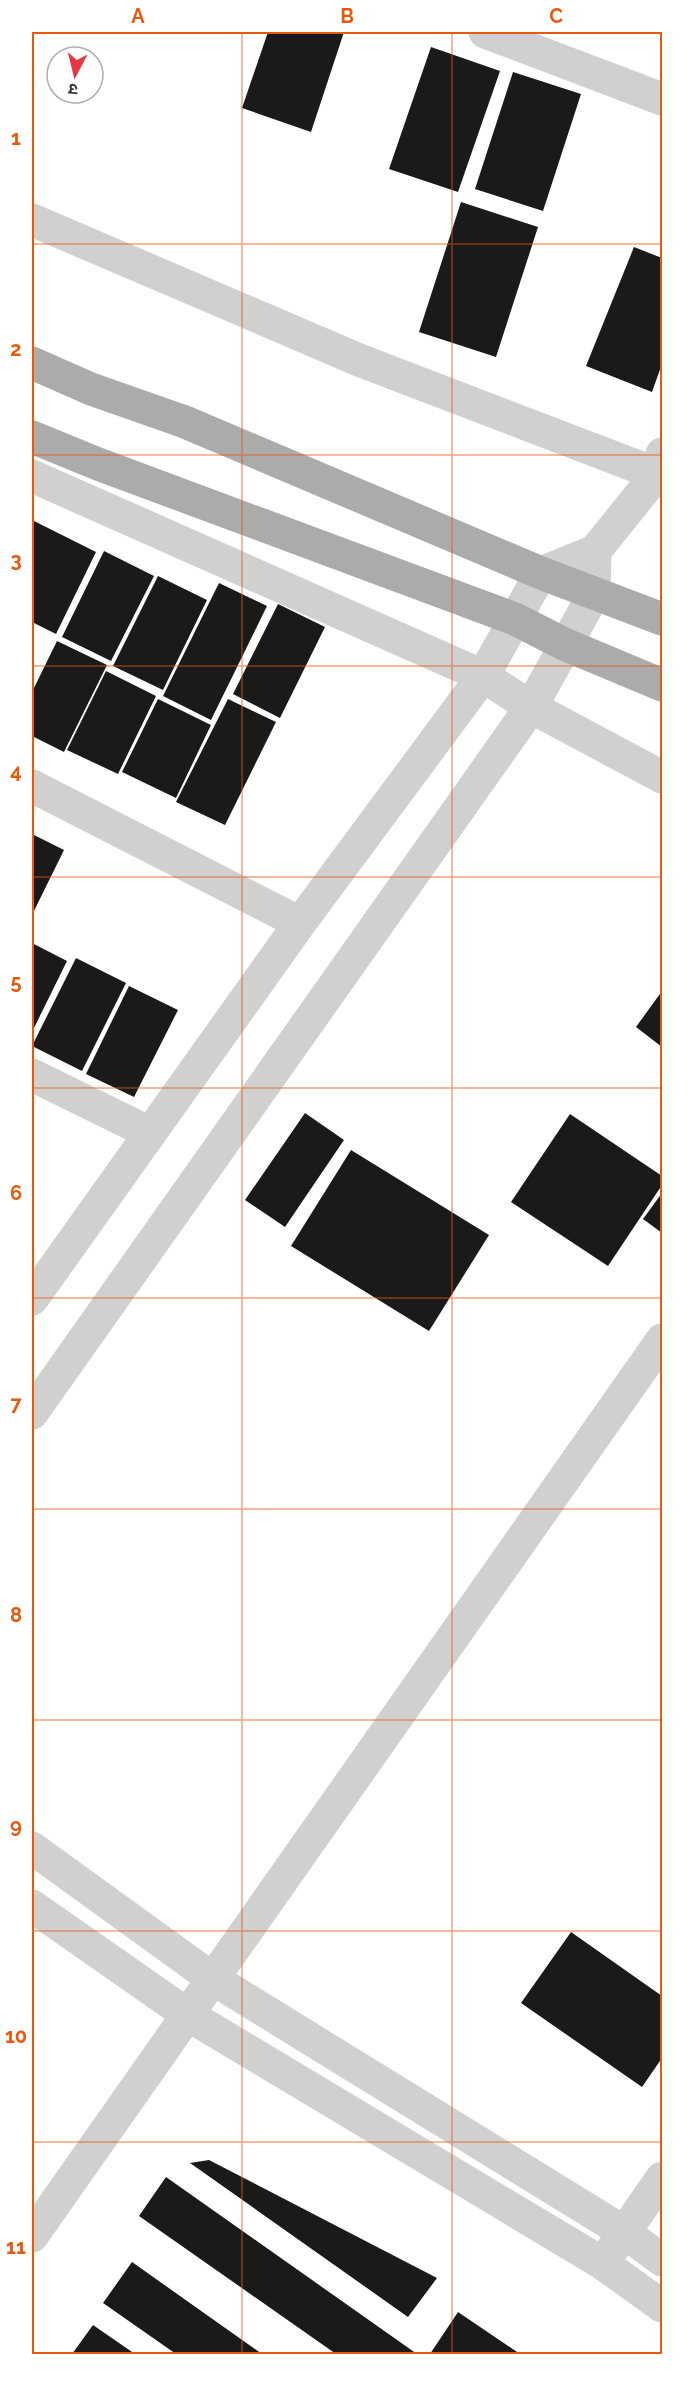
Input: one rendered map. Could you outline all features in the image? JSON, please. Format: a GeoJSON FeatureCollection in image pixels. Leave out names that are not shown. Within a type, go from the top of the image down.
{"type":"FeatureCollection","features":[{"type":"Feature","properties":{"kind":"main road"},"geometry":{"type":"LineString","coordinates":[[32,363],[91,390],[185,422],[541,573],[663,619]]}},
{"type":"Feature","properties":{"kind":"main road"},"geometry":{"type":"LineString","coordinates":[[32,437],[109,468],[515,619],[564,644],[663,685]]}},
{"type":"Feature","properties":{"kind":"street"},"geometry":{"type":"LineString","coordinates":[[485,32],[546,42],[663,99]]}},
{"type":"Feature","properties":{"kind":"street"},"geometry":{"type":"LineString","coordinates":[[32,220],[359,360],[661,468],[595,551],[541,573],[483,676],[300,923],[32,1299]]}},
{"type":"Feature","properties":{"kind":"street"},"geometry":{"type":"LineString","coordinates":[[32,476],[483,676],[531,707],[663,777]]}},
{"type":"Feature","properties":{"kind":"street"},"geometry":{"type":"LineString","coordinates":[[32,1413],[531,707],[564,644],[594,594],[595,551]]}},
{"type":"Feature","properties":{"kind":"street"},"geometry":{"type":"LineString","coordinates":[[32,786],[300,923]]}},
{"type":"Feature","properties":{"kind":"street"},"geometry":{"type":"LineString","coordinates":[[32,1075],[150,1133]]}},
{"type":"Feature","properties":{"kind":"street"},"geometry":{"type":"LineString","coordinates":[[32,2236],[663,1340]]}},
{"type":"Feature","properties":{"kind":"street"},"geometry":{"type":"LineString","coordinates":[[32,1848],[213,1979],[624,2232],[663,2260]]}},
{"type":"Feature","properties":{"kind":"street"},"geometry":{"type":"LineString","coordinates":[[32,1906],[188,2015],[602,2264],[663,2306]]}},
{"type":"Feature","properties":{"kind":"street"},"geometry":{"type":"LineString","coordinates":[[602,2264],[663,2178]]}},
{"type":"Feature","properties":{"kind":"building"},"geometry":{"type":"Polygon","coordinates":[[[268,32],[344,32],[311,132],[242,108],[268,32]]]}},
{"type":"Feature","properties":{"kind":"building"},"geometry":{"type":"Polygon","coordinates":[[[431,47],[500,71],[458,192],[389,169],[431,47]]]}},
{"type":"Feature","properties":{"kind":"building"},"geometry":{"type":"Polygon","coordinates":[[[513,72],[581,94],[543,211],[475,189],[513,72]]]}},
{"type":"Feature","properties":{"kind":"building"},"geometry":{"type":"Polygon","coordinates":[[[461,202],[538,227],[496,357],[419,332],[461,202]]]}},
{"type":"Feature","properties":{"kind":"building"},"geometry":{"type":"Polygon","coordinates":[[[634,247],[662,258],[662,364],[652,392],[586,366],[634,247]]]}},
{"type":"Feature","properties":{"kind":"building"},"geometry":{"type":"Polygon","coordinates":[[[32,520],[96,552],[56,634],[32,622],[32,520]]]}},
{"type":"Feature","properties":{"kind":"building"},"geometry":{"type":"Polygon","coordinates":[[[104,551],[154,576],[111,661],[62,637],[104,551]]]}},
{"type":"Feature","properties":{"kind":"building"},"geometry":{"type":"Polygon","coordinates":[[[158,576],[207,600],[163,690],[113,666],[158,576]]]}},
{"type":"Feature","properties":{"kind":"building"},"geometry":{"type":"Polygon","coordinates":[[[219,583],[267,606],[211,720],[163,696],[219,583]]]}},
{"type":"Feature","properties":{"kind":"building"},"geometry":{"type":"Polygon","coordinates":[[[278,604],[325,627],[280,718],[233,694],[278,604]]]}},
{"type":"Feature","properties":{"kind":"building"},"geometry":{"type":"Polygon","coordinates":[[[57,641],[107,665],[64,752],[32,736],[32,692],[57,641]]]}},
{"type":"Feature","properties":{"kind":"building"},"geometry":{"type":"Polygon","coordinates":[[[106,671],[156,696],[118,774],[67,750],[106,671]]]}},
{"type":"Feature","properties":{"kind":"building"},"geometry":{"type":"Polygon","coordinates":[[[158,699],[211,725],[176,798],[122,772],[158,699]]]}},
{"type":"Feature","properties":{"kind":"building"},"geometry":{"type":"Polygon","coordinates":[[[228,699],[276,722],[225,825],[176,802],[228,699]]]}},
{"type":"Feature","properties":{"kind":"building"},"geometry":{"type":"Polygon","coordinates":[[[32,834],[64,850],[32,915],[32,834]]]}},
{"type":"Feature","properties":{"kind":"building"},"geometry":{"type":"Polygon","coordinates":[[[32,943],[67,961],[32,1032],[32,943]]]}},
{"type":"Feature","properties":{"kind":"building"},"geometry":{"type":"Polygon","coordinates":[[[76,958],[126,983],[82,1071],[32,1046],[76,958]]]}},
{"type":"Feature","properties":{"kind":"building"},"geometry":{"type":"Polygon","coordinates":[[[129,986],[178,1010],[134,1097],[86,1074],[129,986]]]}},
{"type":"Feature","properties":{"kind":"building"},"geometry":{"type":"Polygon","coordinates":[[[662,991],[662,1047],[636,1027],[662,991]]]}},
{"type":"Feature","properties":{"kind":"building"},"geometry":{"type":"Polygon","coordinates":[[[305,1113],[344,1140],[285,1227],[245,1200],[305,1113]]]}},
{"type":"Feature","properties":{"kind":"building"},"geometry":{"type":"Polygon","coordinates":[[[570,1114],[662,1176],[662,1185],[608,1266],[511,1202],[570,1114]]]}},
{"type":"Feature","properties":{"kind":"building"},"geometry":{"type":"Polygon","coordinates":[[[351,1150],[489,1235],[429,1331],[291,1246],[351,1150]]]}},
{"type":"Feature","properties":{"kind":"building"},"geometry":{"type":"Polygon","coordinates":[[[662,1193],[662,1233],[643,1219],[662,1193]]]}},
{"type":"Feature","properties":{"kind":"building"},"geometry":{"type":"Polygon","coordinates":[[[571,1932],[662,1996],[662,2058],[642,2087],[521,2003],[571,1932]]]}},
{"type":"Feature","properties":{"kind":"building"},"geometry":{"type":"Polygon","coordinates":[[[209,2160],[437,2278],[408,2317],[190,2163],[209,2160]]]}},
{"type":"Feature","properties":{"kind":"building"},"geometry":{"type":"Polygon","coordinates":[[[166,2177],[417,2354],[336,2354],[139,2216],[166,2177]]]}},
{"type":"Feature","properties":{"kind":"building"},"geometry":{"type":"Polygon","coordinates":[[[132,2262],[262,2354],[176,2354],[103,2303],[132,2262]]]}},
{"type":"Feature","properties":{"kind":"building"},"geometry":{"type":"Polygon","coordinates":[[[458,2312],[520,2354],[430,2354],[458,2312]]]}},
{"type":"Feature","properties":{"kind":"building"},"geometry":{"type":"Polygon","coordinates":[[[93,2325],[135,2354],[72,2354],[93,2325]]]}}]}
